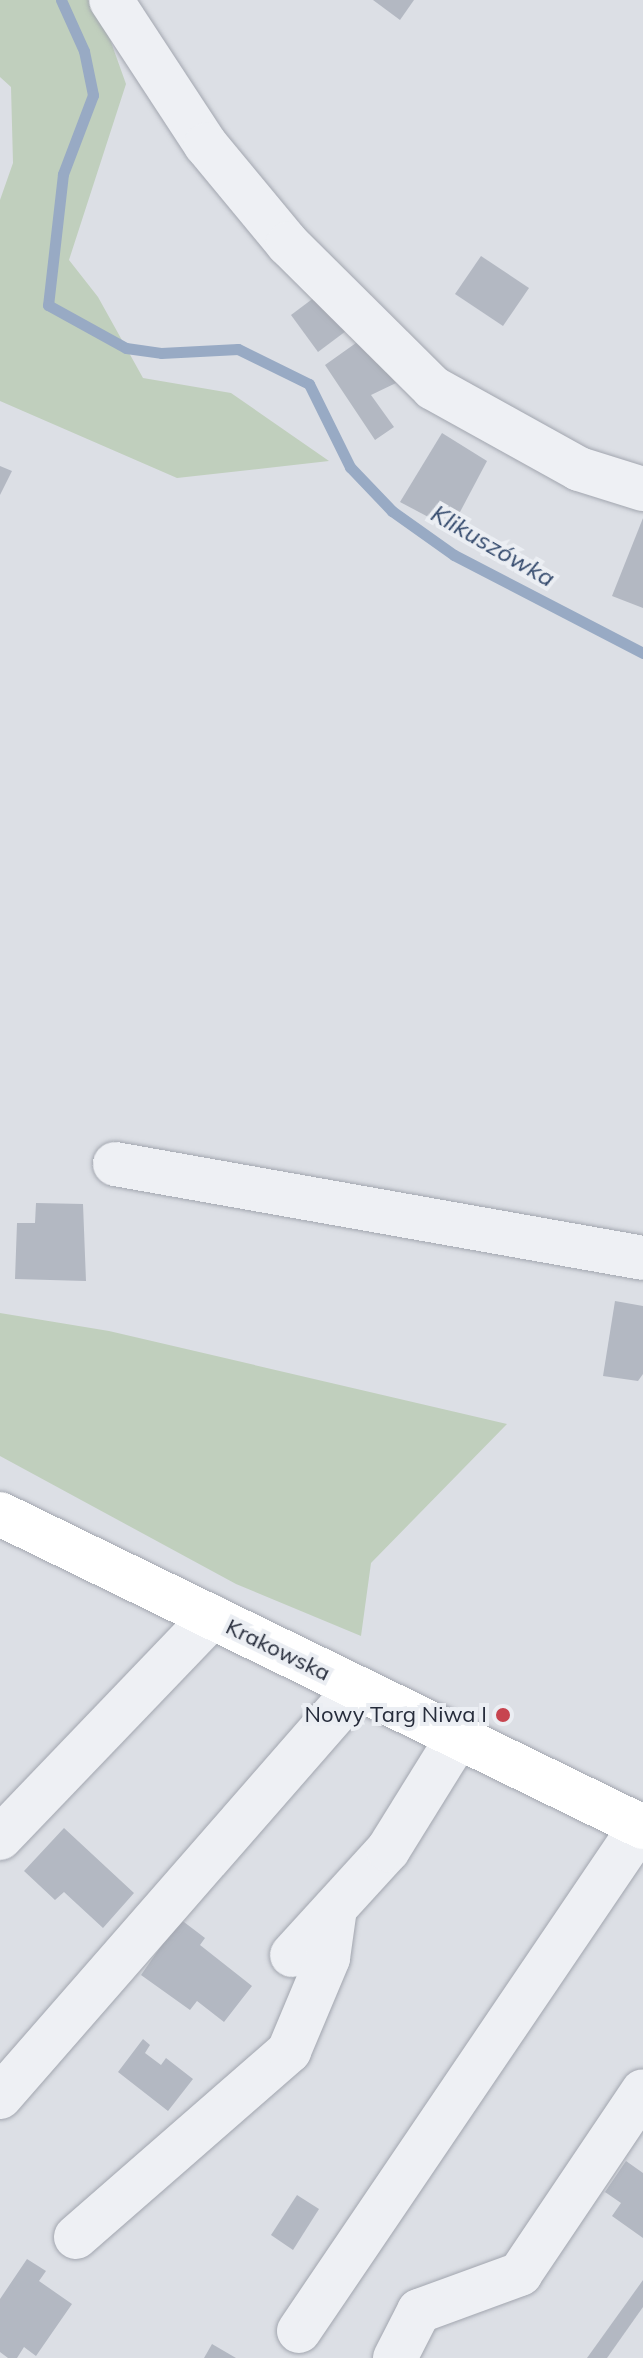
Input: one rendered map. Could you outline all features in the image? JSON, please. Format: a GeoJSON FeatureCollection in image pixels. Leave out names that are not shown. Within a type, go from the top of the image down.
{"type":"FeatureCollection","features":[{"type":"Feature","properties":{"kind":"main road","name":"Krakowska"},"geometry":{"type":"LineString","coordinates":[[0,1514],[642,1827]]}},
{"type":"Feature","properties":{"kind":"street"},"geometry":{"type":"LineString","coordinates":[[111,0],[206,145],[288,244],[433,388],[579,469],[643,489]]}},
{"type":"Feature","properties":{"kind":"street"},"geometry":{"type":"LineString","coordinates":[[115,1164],[643,1258]]}},
{"type":"Feature","properties":{"kind":"street"},"geometry":{"type":"LineString","coordinates":[[0,1838],[212,1617]]}},
{"type":"Feature","properties":{"kind":"street"},"geometry":{"type":"LineString","coordinates":[[0,2097],[357,1688]]}},
{"type":"Feature","properties":{"kind":"street"},"geometry":{"type":"LineString","coordinates":[[292,1955],[388,1850],[458,1737]]}},
{"type":"Feature","properties":{"kind":"street"},"geometry":{"type":"LineString","coordinates":[[299,2331],[642,1827]]}},
{"type":"Feature","properties":{"kind":"street"},"geometry":{"type":"LineString","coordinates":[[76,2237],[289,2051],[328,1958],[335,1908]]}},
{"type":"Feature","properties":{"kind":"street"},"geometry":{"type":"LineString","coordinates":[[395,2358],[419,2311],[520,2274],[636,2118]]}},
{"type":"Feature","properties":{"kind":"green space"},"geometry":{"type":"Polygon","coordinates":[[[0,0],[96,0],[126,84],[69,260],[98,297],[143,378],[231,393],[329,461],[177,478],[0,401],[0,200],[13,163],[11,87],[0,77],[0,0]]]}},
{"type":"Feature","properties":{"kind":"green space"},"geometry":{"type":"Polygon","coordinates":[[[0,1313],[109,1331],[507,1424],[371,1563],[361,1636],[236,1584],[0,1456],[0,1313]]]}},
{"type":"Feature","properties":{"kind":"building"},"geometry":{"type":"Polygon","coordinates":[[[373,0],[414,0],[400,20],[373,0]]]}},
{"type":"Feature","properties":{"kind":"building"},"geometry":{"type":"Polygon","coordinates":[[[481,256],[529,288],[503,326],[455,294],[481,256]]]}},
{"type":"Feature","properties":{"kind":"building"},"geometry":{"type":"Polygon","coordinates":[[[319,294],[346,331],[318,352],[291,315],[319,294]]]}},
{"type":"Feature","properties":{"kind":"building"},"geometry":{"type":"Polygon","coordinates":[[[363,338],[396,383],[371,395],[394,427],[375,440],[325,365],[363,338]]]}},
{"type":"Feature","properties":{"kind":"building"},"geometry":{"type":"Polygon","coordinates":[[[442,433],[487,461],[451,529],[400,502],[442,433]]]}},
{"type":"Feature","properties":{"kind":"building"},"geometry":{"type":"Polygon","coordinates":[[[0,466],[12,471],[0,495],[0,466]]]}},
{"type":"Feature","properties":{"kind":"building"},"geometry":{"type":"Polygon","coordinates":[[[643,518],[643,608],[612,596],[643,518]]]}},
{"type":"Feature","properties":{"kind":"building"},"geometry":{"type":"Polygon","coordinates":[[[36,1203],[83,1204],[86,1281],[15,1279],[17,1223],[35,1223],[36,1203]]]}},
{"type":"Feature","properties":{"kind":"building"},"geometry":{"type":"Polygon","coordinates":[[[615,1301],[643,1306],[643,1374],[638,1381],[603,1376],[615,1301]]]}},
{"type":"Feature","properties":{"kind":"building"},"geometry":{"type":"Polygon","coordinates":[[[64,1828],[134,1893],[103,1928],[64,1892],[55,1900],[24,1871],[64,1828]]]}},
{"type":"Feature","properties":{"kind":"building"},"geometry":{"type":"Polygon","coordinates":[[[180,1919],[205,1938],[200,1945],[252,1986],[224,2022],[197,2001],[190,2010],[141,1975],[180,1919]]]}},
{"type":"Feature","properties":{"kind":"building"},"geometry":{"type":"Polygon","coordinates":[[[143,2039],[150,2045],[145,2053],[161,2065],[166,2058],[193,2079],[168,2111],[118,2072],[143,2039]]]}},
{"type":"Feature","properties":{"kind":"building"},"geometry":{"type":"Polygon","coordinates":[[[626,2161],[643,2173],[643,2238],[612,2216],[621,2203],[605,2192],[626,2161]]]}},
{"type":"Feature","properties":{"kind":"building"},"geometry":{"type":"Polygon","coordinates":[[[297,2195],[319,2209],[293,2250],[271,2235],[297,2195]]]}},
{"type":"Feature","properties":{"kind":"building"},"geometry":{"type":"Polygon","coordinates":[[[27,2259],[46,2271],[39,2281],[72,2304],[36,2356],[24,2347],[17,2358],[8,2358],[0,2352],[0,2299],[27,2259]]]}},
{"type":"Feature","properties":{"kind":"building"},"geometry":{"type":"Polygon","coordinates":[[[643,2280],[643,2307],[607,2358],[587,2358],[643,2280]]]}},
{"type":"Feature","properties":{"kind":"building"},"geometry":{"type":"Polygon","coordinates":[[[212,2344],[236,2358],[204,2358],[212,2344]]]}},
{"type":"Feature","properties":{"kind":"waterway","name":"Klikuszówka"},"geometry":{"type":"LineString","coordinates":[[61,0],[84,51],[93,95],[63,174],[48,305],[126,348],[161,353],[238,349],[309,384],[350,467],[392,511],[454,555],[643,653]]}},
{"type":"Feature","properties":{"kind":"place","name":"Nowy Targ Niwa I"},"geometry":{"type":"Point","coordinates":[503,1715]}}]}
